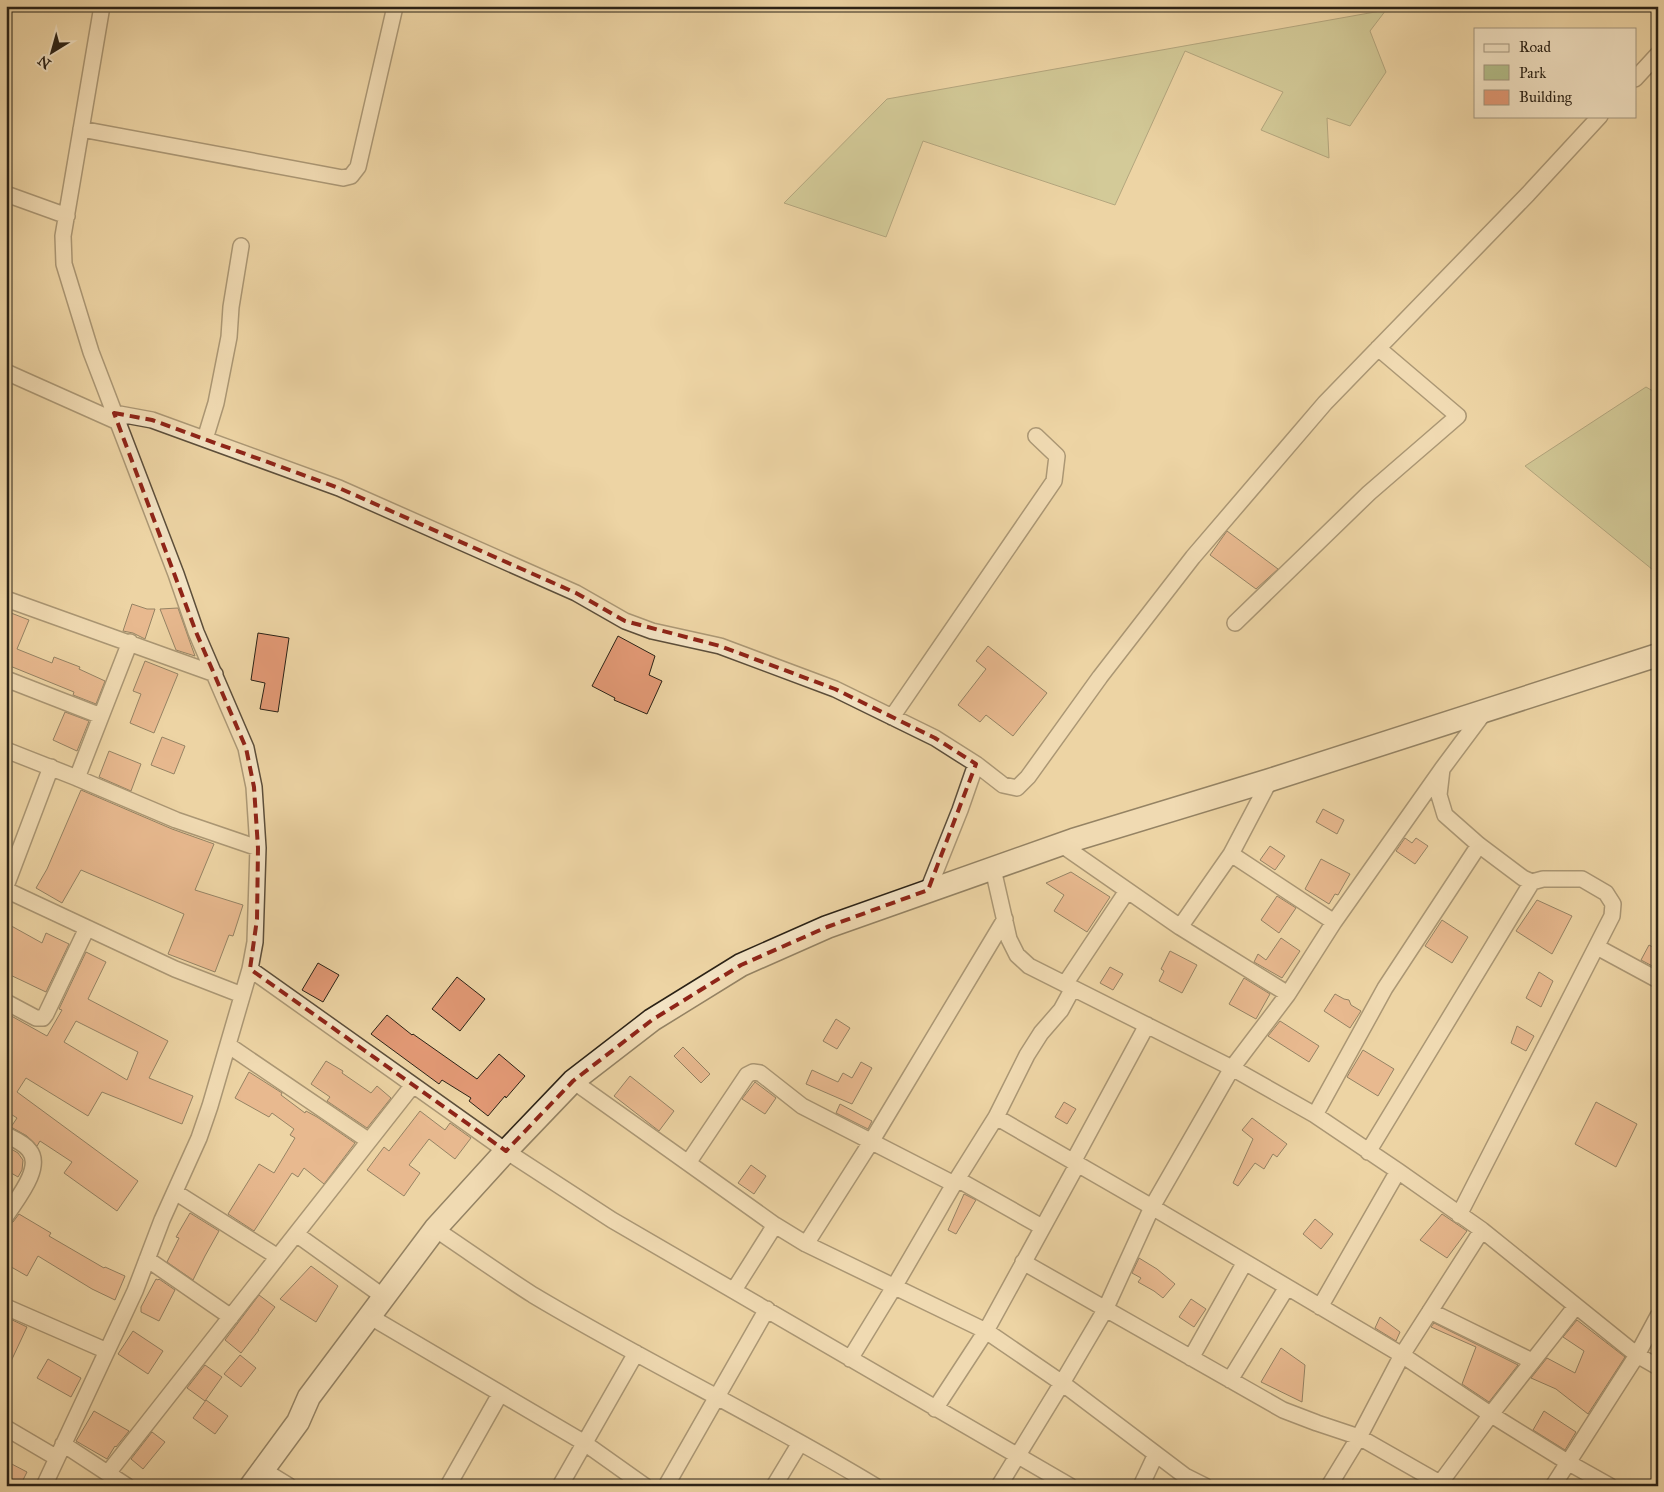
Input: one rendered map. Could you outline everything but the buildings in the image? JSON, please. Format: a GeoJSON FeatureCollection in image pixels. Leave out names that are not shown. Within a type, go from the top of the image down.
{"type":"FeatureCollection","features":[{"type":"Feature","properties":{"kind":"main road"},"geometry":{"type":"LineString","coordinates":[[235,1486],[288,1416],[309,1397],[435,1230],[506,1150],[573,1080],[652,1020],[741,965],[827,927],[928,890],[1062,845],[1658,655]]}},
{"type":"Feature","properties":{"kind":"main road"},"geometry":{"type":"LineString","coordinates":[[257,1478],[298,1422],[309,1397]]}},
{"type":"Feature","properties":{"kind":"street"},"geometry":{"type":"LineString","coordinates":[[44,1486],[135,1291],[202,1130],[250,969],[257,919],[258,848],[254,787],[246,748],[196,632],[176,574],[91,352],[64,264],[63,236],[102,6]]}},
{"type":"Feature","properties":{"kind":"street"},"geometry":{"type":"LineString","coordinates":[[81,129],[343,178],[351,176],[358,167],[394,6]]}},
{"type":"Feature","properties":{"kind":"street"},"geometry":{"type":"LineString","coordinates":[[1636,77],[1658,54]]}},
{"type":"Feature","properties":{"kind":"street"},"geometry":{"type":"LineString","coordinates":[[6,372],[116,418],[152,420],[339,488],[576,593],[625,621],[652,631],[720,646],[835,689],[935,738],[976,764],[1003,785],[1017,788],[1028,778],[1100,677],[1193,557],[1325,403],[1528,194],[1598,118]]}},
{"type":"Feature","properties":{"kind":"street"},"geometry":{"type":"LineString","coordinates":[[6,194],[66,216]]}},
{"type":"Feature","properties":{"kind":"street"},"geometry":{"type":"LineString","coordinates":[[205,439],[216,403],[229,337],[231,307],[241,246]]}},
{"type":"Feature","properties":{"kind":"street"},"geometry":{"type":"LineString","coordinates":[[1235,623],[1369,493],[1458,416],[1378,348]]}},
{"type":"Feature","properties":{"kind":"street"},"geometry":{"type":"LineString","coordinates":[[892,717],[1054,481],[1057,456],[1036,436]]}},
{"type":"Feature","properties":{"kind":"street"},"geometry":{"type":"LineString","coordinates":[[6,599],[215,674]]}},
{"type":"Feature","properties":{"kind":"street"},"geometry":{"type":"LineString","coordinates":[[77,778],[130,642]]}},
{"type":"Feature","properties":{"kind":"street"},"geometry":{"type":"LineString","coordinates":[[6,679],[101,716]]}},
{"type":"Feature","properties":{"kind":"street"},"geometry":{"type":"LineString","coordinates":[[999,1486],[1105,1310],[1152,1207],[1232,1068],[1288,994],[1334,922],[1486,710]]}},
{"type":"Feature","properties":{"kind":"street"},"geometry":{"type":"LineString","coordinates":[[6,750],[176,820],[258,848]]}},
{"type":"Feature","properties":{"kind":"street"},"geometry":{"type":"LineString","coordinates":[[928,890],[976,764]]}},
{"type":"Feature","properties":{"kind":"street"},"geometry":{"type":"LineString","coordinates":[[50,767],[6,888],[175,969],[242,995]]}},
{"type":"Feature","properties":{"kind":"street"},"geometry":{"type":"LineString","coordinates":[[1442,769],[1439,795],[1445,815],[1479,845],[1532,882],[1544,879],[1582,879],[1606,892],[1613,904],[1612,916],[1597,947],[1459,1215]]}},
{"type":"Feature","properties":{"kind":"street"},"geometry":{"type":"LineString","coordinates":[[1180,927],[1231,854],[1270,780]]}},
{"type":"Feature","properties":{"kind":"street"},"geometry":{"type":"LineString","coordinates":[[1062,845],[1180,927],[1288,994]]}},
{"type":"Feature","properties":{"kind":"street"},"geometry":{"type":"LineString","coordinates":[[1315,1115],[1385,988],[1479,845]]}},
{"type":"Feature","properties":{"kind":"street"},"geometry":{"type":"LineString","coordinates":[[1231,854],[1334,922]]}},
{"type":"Feature","properties":{"kind":"street"},"geometry":{"type":"LineString","coordinates":[[994,869],[1009,938],[1017,955],[1029,966],[1232,1068],[1315,1115],[1482,1230],[1637,1355],[1658,1367]]}},
{"type":"Feature","properties":{"kind":"street"},"geometry":{"type":"LineString","coordinates":[[1368,1152],[1532,882]]}},
{"type":"Feature","properties":{"kind":"street"},"geometry":{"type":"LineString","coordinates":[[850,1359],[996,1117],[1027,1055],[1041,1033],[1060,1010],[1069,986],[1127,891]]}},
{"type":"Feature","properties":{"kind":"street"},"geometry":{"type":"LineString","coordinates":[[806,1244],[871,1142],[1005,920]]}},
{"type":"Feature","properties":{"kind":"street"},"geometry":{"type":"LineString","coordinates":[[6,1002],[36,1018],[43,1018],[87,928]]}},
{"type":"Feature","properties":{"kind":"street"},"geometry":{"type":"LineString","coordinates":[[1597,947],[1658,980]]}},
{"type":"Feature","properties":{"kind":"street"},"geometry":{"type":"LineString","coordinates":[[250,969],[506,1150],[612,1220],[1070,1486]]}},
{"type":"Feature","properties":{"kind":"street"},"geometry":{"type":"LineString","coordinates":[[935,1409],[986,1331],[1042,1228],[1147,1025]]}},
{"type":"Feature","properties":{"kind":"street"},"geometry":{"type":"LineString","coordinates":[[228,1045],[369,1142]]}},
{"type":"Feature","properties":{"kind":"street"},"geometry":{"type":"LineString","coordinates":[[688,1163],[747,1075],[753,1072],[760,1073],[802,1106],[871,1142],[956,1181],[1042,1228]]}},
{"type":"Feature","properties":{"kind":"street"},"geometry":{"type":"LineString","coordinates":[[573,1080],[775,1225],[806,1244],[986,1331],[1062,1384],[1185,1476],[1206,1486]]}},
{"type":"Feature","properties":{"kind":"street"},"geometry":{"type":"LineString","coordinates":[[108,1473],[413,1085]]}},
{"type":"Feature","properties":{"kind":"street"},"geometry":{"type":"LineString","coordinates":[[996,1117],[1402,1355],[1490,1414],[1610,1486]]}},
{"type":"Feature","properties":{"kind":"street"},"geometry":{"type":"LineString","coordinates":[[6,1135],[29,1149],[35,1159],[33,1172],[6,1216]]}},
{"type":"Feature","properties":{"kind":"street"},"geometry":{"type":"LineString","coordinates":[[1320,1307],[1398,1171]]}},
{"type":"Feature","properties":{"kind":"street"},"geometry":{"type":"LineString","coordinates":[[175,1192],[278,1256]]}},
{"type":"Feature","properties":{"kind":"street"},"geometry":{"type":"LineString","coordinates":[[734,1290],[775,1225]]}},
{"type":"Feature","properties":{"kind":"street"},"geometry":{"type":"LineString","coordinates":[[435,1230],[532,1294],[875,1486]]}},
{"type":"Feature","properties":{"kind":"street"},"geometry":{"type":"LineString","coordinates":[[1328,1486],[1359,1437],[1402,1355],[1482,1230]]}},
{"type":"Feature","properties":{"kind":"street"},"geometry":{"type":"LineString","coordinates":[[296,1234],[384,1297]]}},
{"type":"Feature","properties":{"kind":"street"},"geometry":{"type":"LineString","coordinates":[[148,1259],[231,1317]]}},
{"type":"Feature","properties":{"kind":"street"},"geometry":{"type":"LineString","coordinates":[[1023,1262],[1283,1410],[1359,1437],[1441,1485],[1490,1414],[1576,1306]]}},
{"type":"Feature","properties":{"kind":"street"},"geometry":{"type":"LineString","coordinates":[[1191,1358],[1245,1262]]}},
{"type":"Feature","properties":{"kind":"street"},"geometry":{"type":"LineString","coordinates":[[1230,1380],[1287,1287]]}},
{"type":"Feature","properties":{"kind":"street"},"geometry":{"type":"LineString","coordinates":[[7,1307],[107,1350]]}},
{"type":"Feature","properties":{"kind":"street"},"geometry":{"type":"LineString","coordinates":[[666,1486],[767,1309]]}},
{"type":"Feature","properties":{"kind":"street"},"geometry":{"type":"LineString","coordinates":[[1430,1311],[1532,1361]]}},
{"type":"Feature","properties":{"kind":"street"},"geometry":{"type":"LineString","coordinates":[[369,1316],[583,1442],[645,1486]]}},
{"type":"Feature","properties":{"kind":"street"},"geometry":{"type":"LineString","coordinates":[[1553,1486],[1637,1355],[1658,1316]]}},
{"type":"Feature","properties":{"kind":"street"},"geometry":{"type":"LineString","coordinates":[[560,1486],[583,1442],[636,1353]]}},
{"type":"Feature","properties":{"kind":"street"},"geometry":{"type":"LineString","coordinates":[[448,1486],[500,1394]]}},
{"type":"Feature","properties":{"kind":"street"},"geometry":{"type":"LineString","coordinates":[[6,1428],[57,1458]]}},
{"type":"Feature","properties":{"kind":"street"},"geometry":{"type":"LineString","coordinates":[[774,1486],[800,1443]]}},
{"type":"Feature","properties":{"kind":"street"},"geometry":{"type":"LineString","coordinates":[[64,1444],[127,1486]]}},
{"type":"Feature","properties":{"kind":"street"},"geometry":{"type":"LineString","coordinates":[[1141,1486],[1156,1454]]}},
{"type":"Feature","properties":{"kind":"street"},"geometry":{"type":"LineString","coordinates":[[257,1478],[289,1486]]}},
{"type":"Feature","properties":{"kind":"highlighted area"},"geometry":{"type":"Polygon","coordinates":[[[114,413],[152,420],[339,488],[576,593],[625,621],[720,646],[835,689],[935,738],[976,764],[928,890],[827,927],[741,965],[652,1020],[573,1081],[506,1151],[250,969],[257,919],[258,848],[254,787],[246,748],[196,632],[114,413]]]}},
{"type":"Feature","properties":{"kind":"green space"},"geometry":{"type":"Polygon","coordinates":[[[1386,10],[1370,31],[1386,72],[1350,126],[1327,118],[1329,158],[1261,130],[1283,92],[1185,51],[1115,205],[923,141],[886,237],[784,203],[887,99],[1386,10]]]}},
{"type":"Feature","properties":{"kind":"green space"},"geometry":{"type":"Polygon","coordinates":[[[1646,387],[1658,394],[1658,574],[1525,466],[1646,387]]]}}]}
